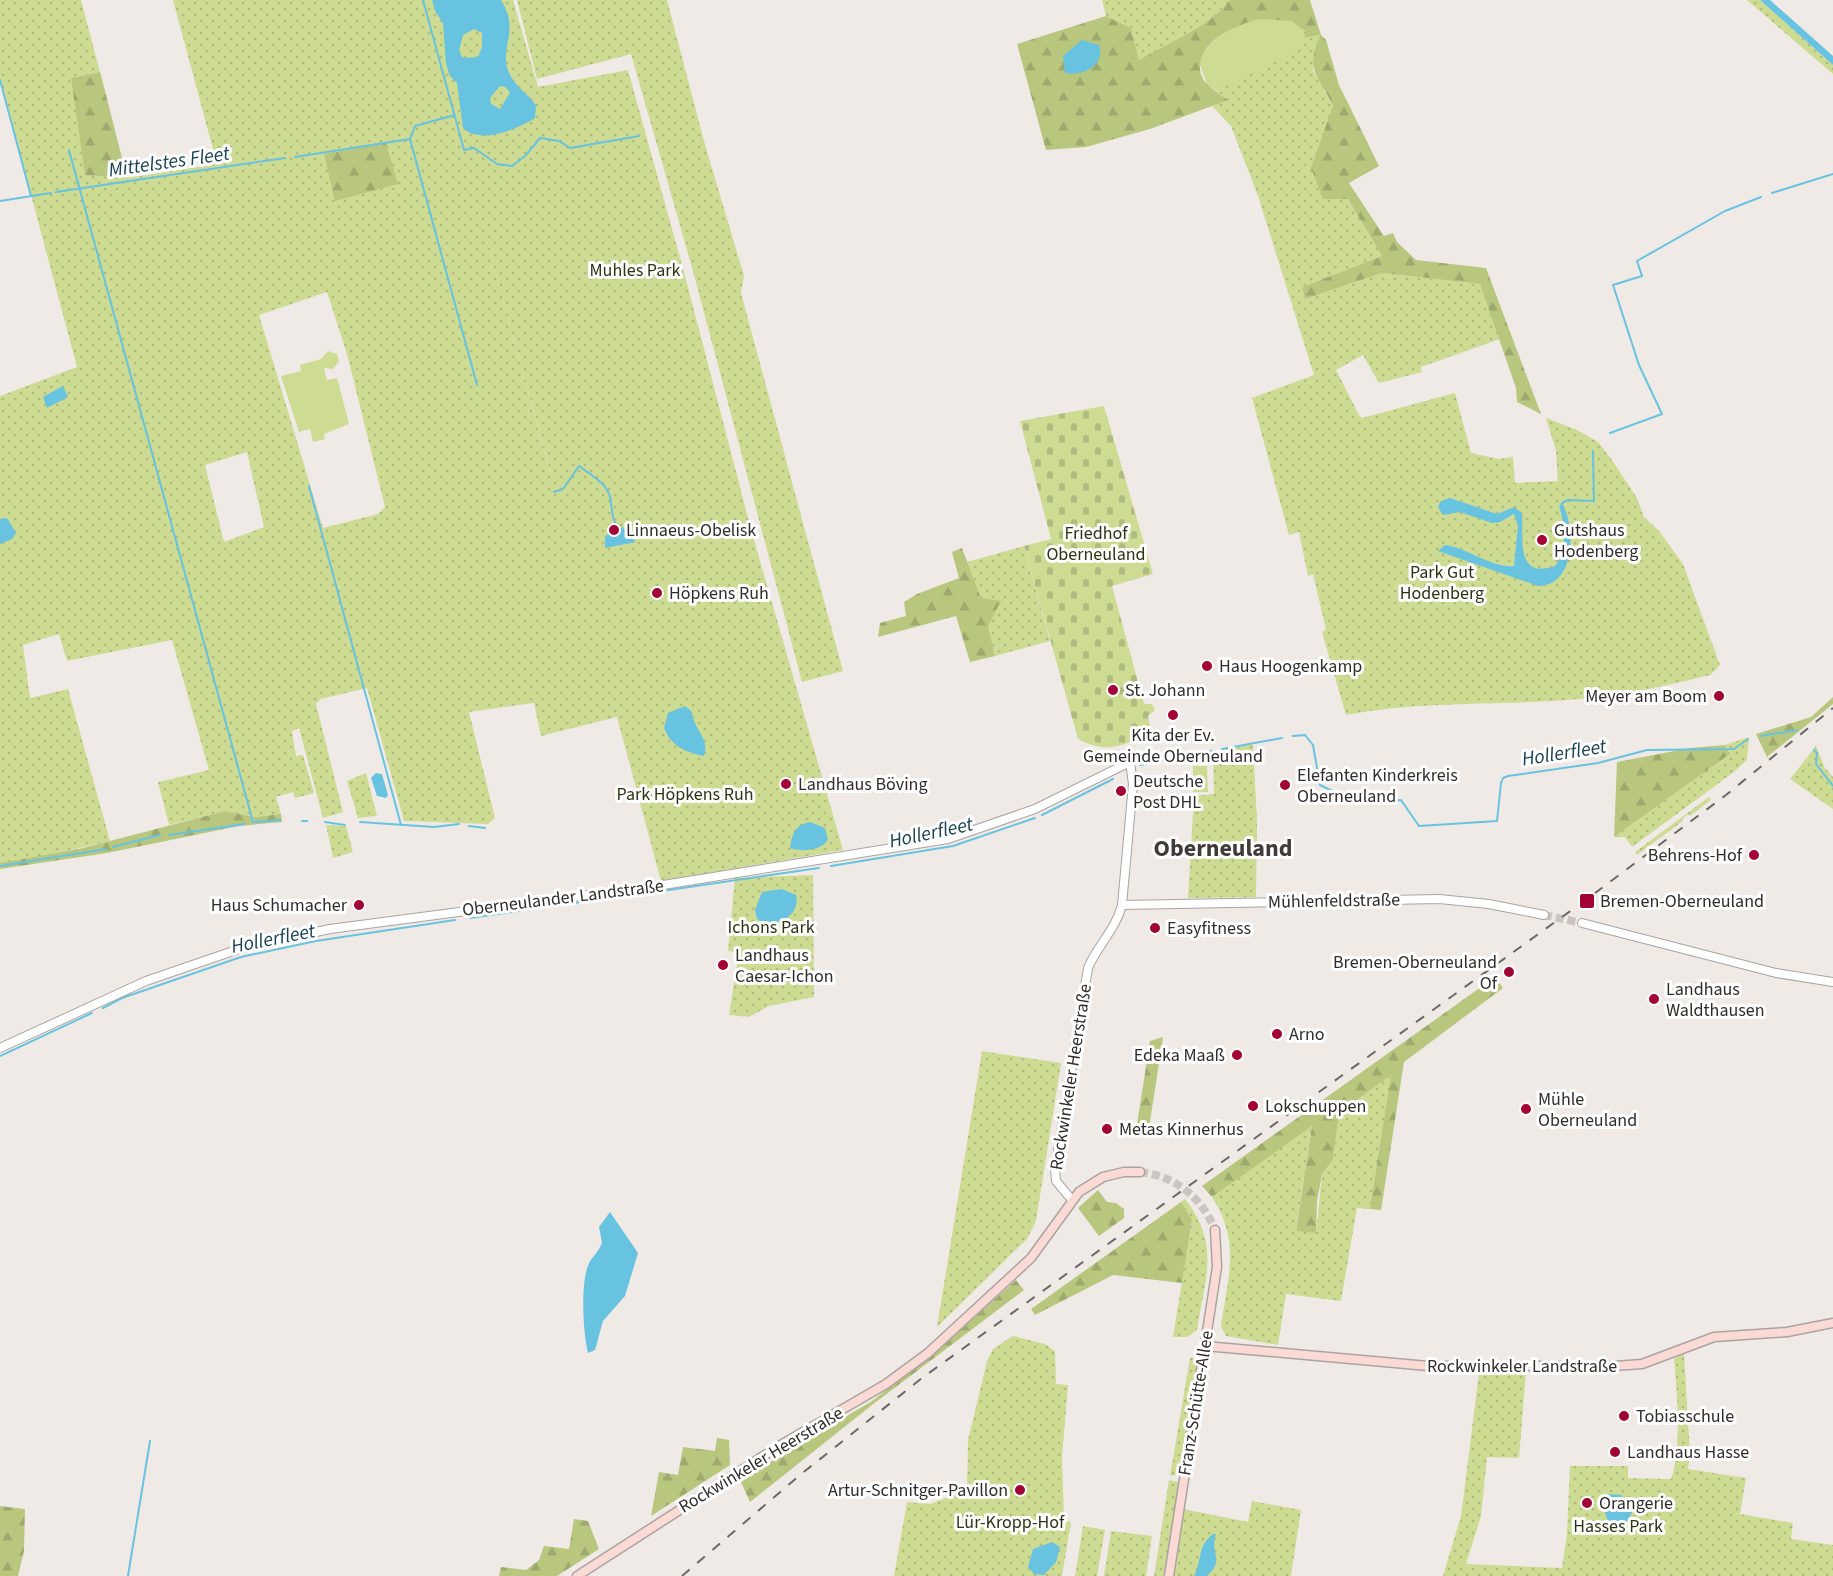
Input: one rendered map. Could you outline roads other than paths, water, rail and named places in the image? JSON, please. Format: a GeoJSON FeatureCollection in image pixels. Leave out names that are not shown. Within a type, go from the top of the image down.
{"type":"FeatureCollection","features":[{"type":"Feature","properties":{"kind":"main road"},"geometry":{"type":"LineString","coordinates":[[1072,1200],[1086,1186],[1103,1177],[1140,1172]]}},
{"type":"Feature","properties":{"kind":"main road","name":"Rockwinkeler Heerstraße"},"geometry":{"type":"LineString","coordinates":[[577,1576],[779,1446],[886,1384],[928,1353],[1032,1258],[1072,1200]]}},
{"type":"Feature","properties":{"kind":"main road","name":"Franz-Schütte-Allee"},"geometry":{"type":"LineString","coordinates":[[1169,1576],[1217,1267],[1215,1230]]}},
{"type":"Feature","properties":{"kind":"main road","name":"Rockwinkeler Landstraße"},"geometry":{"type":"LineString","coordinates":[[1205,1346],[1428,1366],[1614,1366],[1650,1362],[1703,1340],[1724,1335],[1787,1332],[1833,1323]]}},
{"type":"Feature","properties":{"kind":"street","name":"Rockwinkeler Heerstraße"},"geometry":{"type":"LineString","coordinates":[[1072,1200],[1056,1181],[1055,1169],[1081,1003],[1094,955],[1115,924],[1122,905],[1133,783],[1131,762]]}},
{"type":"Feature","properties":{"kind":"street","name":"Oberneulander Landstraße"},"geometry":{"type":"LineString","coordinates":[[0,1048],[146,981],[242,948],[330,929],[657,886],[948,839],[1035,809],[1131,762]]}},
{"type":"Feature","properties":{"kind":"street","name":"Mühlenfeldstraße"},"geometry":{"type":"LineString","coordinates":[[1122,905],[1440,899],[1489,904],[1544,915]]}},
{"type":"Feature","properties":{"kind":"street"},"geometry":{"type":"LineString","coordinates":[[1582,923],[1776,974],[1833,982]]}},
{"type":"Feature","properties":{"kind":"water"},"geometry":{"type":"Polygon","coordinates":[[[432,0],[501,0],[509,21],[506,64],[514,82],[536,105],[535,118],[499,134],[479,135],[463,128],[457,83],[450,76],[446,64],[443,23],[435,11],[432,0]],[[474,29],[463,35],[459,51],[463,58],[478,57],[482,47],[482,33],[474,29]],[[500,86],[490,98],[491,104],[500,109],[510,93],[506,87],[500,86]]]}},
{"type":"Feature","properties":{"kind":"water"},"geometry":{"type":"Polygon","coordinates":[[[1760,0],[1770,0],[1833,56],[1833,65],[1760,0]]]}},
{"type":"Feature","properties":{"kind":"water"},"geometry":{"type":"Polygon","coordinates":[[[1082,40],[1099,45],[1100,52],[1096,64],[1085,71],[1065,73],[1063,56],[1082,40]]]}},
{"type":"Feature","properties":{"kind":"water"},"geometry":{"type":"Polygon","coordinates":[[[63,386],[68,397],[47,408],[43,397],[63,386]]]}},
{"type":"Feature","properties":{"kind":"water"},"geometry":{"type":"Polygon","coordinates":[[[1450,498],[1497,514],[1514,507],[1522,513],[1524,553],[1527,561],[1533,567],[1542,569],[1555,566],[1562,552],[1564,529],[1559,506],[1562,503],[1567,513],[1571,540],[1570,553],[1560,576],[1551,583],[1538,586],[1438,551],[1445,545],[1497,564],[1514,566],[1518,526],[1514,514],[1500,522],[1492,523],[1460,512],[1443,515],[1438,507],[1441,501],[1450,498]]]}},
{"type":"Feature","properties":{"kind":"water"},"geometry":{"type":"Polygon","coordinates":[[[7,518],[16,533],[12,539],[0,544],[0,519],[7,518]]]}},
{"type":"Feature","properties":{"kind":"water"},"geometry":{"type":"Polygon","coordinates":[[[623,527],[636,542],[605,548],[605,536],[623,527]]]}},
{"type":"Feature","properties":{"kind":"water"},"geometry":{"type":"Polygon","coordinates":[[[685,706],[692,712],[705,744],[704,756],[680,748],[671,740],[664,728],[668,713],[685,706]]]}},
{"type":"Feature","properties":{"kind":"water"},"geometry":{"type":"Polygon","coordinates":[[[376,773],[382,774],[388,795],[386,798],[377,796],[371,778],[376,773]]]}},
{"type":"Feature","properties":{"kind":"water"},"geometry":{"type":"Polygon","coordinates":[[[810,822],[825,828],[828,840],[825,844],[810,850],[790,848],[795,831],[801,825],[810,822]]]}},
{"type":"Feature","properties":{"kind":"water"},"geometry":{"type":"Polygon","coordinates":[[[782,889],[796,895],[796,903],[790,915],[771,923],[757,919],[755,910],[762,892],[782,889]]]}},
{"type":"Feature","properties":{"kind":"water"},"geometry":{"type":"Polygon","coordinates":[[[610,1212],[638,1253],[625,1296],[603,1321],[595,1350],[588,1353],[584,1321],[584,1283],[589,1263],[602,1243],[599,1227],[610,1212]]]}},
{"type":"Feature","properties":{"kind":"water"},"geometry":{"type":"Polygon","coordinates":[[[1607,1494],[1621,1495],[1633,1506],[1629,1518],[1618,1525],[1607,1519],[1602,1504],[1607,1494]]]}},
{"type":"Feature","properties":{"kind":"water"},"geometry":{"type":"Polygon","coordinates":[[[1213,1534],[1216,1534],[1214,1547],[1216,1561],[1213,1570],[1207,1576],[1194,1576],[1204,1544],[1213,1534]]]}},
{"type":"Feature","properties":{"kind":"water"},"geometry":{"type":"Polygon","coordinates":[[[1052,1542],[1060,1547],[1056,1562],[1044,1575],[1034,1574],[1028,1567],[1033,1549],[1052,1542]]]}},
{"type":"Feature","properties":{"kind":"waterway"},"geometry":{"type":"LineString","coordinates":[[423,0],[464,150],[474,148],[497,164],[512,166],[526,155],[540,138],[559,141],[570,148],[639,136]]}},
{"type":"Feature","properties":{"kind":"waterway"},"geometry":{"type":"LineString","coordinates":[[0,80],[31,196]]}},
{"type":"Feature","properties":{"kind":"waterway","name":"Mittelstes Fleet"},"geometry":{"type":"LineString","coordinates":[[295,157],[410,139],[415,126],[455,115]]}},
{"type":"Feature","properties":{"kind":"waterway"},"geometry":{"type":"LineString","coordinates":[[410,139],[477,385]]}},
{"type":"Feature","properties":{"kind":"waterway"},"geometry":{"type":"LineString","coordinates":[[69,150],[253,822]]}},
{"type":"Feature","properties":{"kind":"waterway","name":"Mittelstes Fleet"},"geometry":{"type":"LineString","coordinates":[[56,192],[285,158]]}},
{"type":"Feature","properties":{"kind":"waterway"},"geometry":{"type":"LineString","coordinates":[[1772,193],[1833,174]]}},
{"type":"Feature","properties":{"kind":"waterway","name":"Mittelstes Fleet"},"geometry":{"type":"LineString","coordinates":[[0,201],[51,193]]}},
{"type":"Feature","properties":{"kind":"waterway"},"geometry":{"type":"LineString","coordinates":[[1610,433],[1662,414],[1639,365],[1613,285],[1642,276],[1637,261],[1725,211],[1761,197]]}},
{"type":"Feature","properties":{"kind":"waterway"},"geometry":{"type":"LineString","coordinates":[[1562,503],[1568,500],[1594,501],[1593,451]]}},
{"type":"Feature","properties":{"kind":"waterway"},"geometry":{"type":"LineString","coordinates":[[554,492],[563,489],[579,466],[605,487],[610,497],[613,517],[619,529]]}},
{"type":"Feature","properties":{"kind":"waterway"},"geometry":{"type":"LineString","coordinates":[[309,486],[401,825]]}},
{"type":"Feature","properties":{"kind":"waterway","name":"Hollerfleet"},"geometry":{"type":"LineString","coordinates":[[1761,736],[1797,730]]}},
{"type":"Feature","properties":{"kind":"waterway","name":"Hollerfleet"},"geometry":{"type":"LineString","coordinates":[[1293,736],[1305,735],[1313,745],[1320,785],[1339,794],[1359,799],[1380,802],[1401,800],[1419,826],[1497,821],[1501,783],[1503,778],[1508,776],[1598,763],[1647,750],[1734,749],[1748,739]]}},
{"type":"Feature","properties":{"kind":"waterway","name":"Hollerfleet"},"geometry":{"type":"LineString","coordinates":[[1222,749],[1282,738]]}},
{"type":"Feature","properties":{"kind":"waterway","name":"Hollerfleet"},"geometry":{"type":"LineString","coordinates":[[1814,750],[1817,753],[1816,764],[1833,786]]}},
{"type":"Feature","properties":{"kind":"waterway","name":"Hollerfleet"},"geometry":{"type":"LineString","coordinates":[[1140,765],[1212,751]]}},
{"type":"Feature","properties":{"kind":"waterway","name":"Hollerfleet"},"geometry":{"type":"LineString","coordinates":[[1042,815],[1113,779]]}},
{"type":"Feature","properties":{"kind":"waterway","name":"Hollerfleet"},"geometry":{"type":"LineString","coordinates":[[831,866],[953,846],[1035,818]]}},
{"type":"Feature","properties":{"kind":"waterway"},"geometry":{"type":"LineString","coordinates":[[253,822],[280,820]]}},
{"type":"Feature","properties":{"kind":"waterway"},"geometry":{"type":"LineString","coordinates":[[302,821],[307,821]]}},
{"type":"Feature","properties":{"kind":"waterway"},"geometry":{"type":"LineString","coordinates":[[325,822],[345,825]]}},
{"type":"Feature","properties":{"kind":"waterway"},"geometry":{"type":"LineString","coordinates":[[360,822],[434,827],[459,824]]}},
{"type":"Feature","properties":{"kind":"waterway"},"geometry":{"type":"LineString","coordinates":[[169,835],[244,824]]}},
{"type":"Feature","properties":{"kind":"waterway"},"geometry":{"type":"LineString","coordinates":[[469,826],[485,828]]}},
{"type":"Feature","properties":{"kind":"waterway"},"geometry":{"type":"LineString","coordinates":[[113,847],[160,835]]}},
{"type":"Feature","properties":{"kind":"waterway"},"geometry":{"type":"LineString","coordinates":[[0,866],[106,849]]}},
{"type":"Feature","properties":{"kind":"waterway","name":"Hollerfleet"},"geometry":{"type":"LineString","coordinates":[[662,891],[819,868]]}},
{"type":"Feature","properties":{"kind":"waterway","name":"Hollerfleet"},"geometry":{"type":"LineString","coordinates":[[470,918],[652,892]]}},
{"type":"Feature","properties":{"kind":"waterway","name":"Hollerfleet"},"geometry":{"type":"LineString","coordinates":[[103,1008],[122,998],[241,957],[316,941],[455,920]]}},
{"type":"Feature","properties":{"kind":"waterway","name":"Hollerfleet"},"geometry":{"type":"LineString","coordinates":[[0,1056],[92,1013]]}},
{"type":"Feature","properties":{"kind":"waterway"},"geometry":{"type":"LineString","coordinates":[[128,1576],[150,1441]]}},
{"type":"Feature","properties":{"kind":"tunnel"},"geometry":{"type":"LineString","coordinates":[[1544,915],[1582,923]]}},
{"type":"Feature","properties":{"kind":"tunnel"},"geometry":{"type":"LineString","coordinates":[[1140,1172],[1165,1178],[1186,1190],[1203,1208],[1215,1230]]}},
{"type":"Feature","properties":{"kind":"railway"},"geometry":{"type":"LineString","coordinates":[[682,1576],[800,1475],[922,1378],[1587,899],[1726,795],[1833,708]]}},
{"type":"Feature","properties":{"kind":"place","name":"Linnaeus-Obelisk"},"geometry":{"type":"Point","coordinates":[614,530]}},
{"type":"Feature","properties":{"kind":"place","name":"Gutshaus Hodenberg"},"geometry":{"type":"Point","coordinates":[1542,540]}},
{"type":"Feature","properties":{"kind":"place","name":"Höpkens Ruh"},"geometry":{"type":"Point","coordinates":[657,593]}},
{"type":"Feature","properties":{"kind":"place","name":"Haus Hoogenkamp"},"geometry":{"type":"Point","coordinates":[1207,666]}},
{"type":"Feature","properties":{"kind":"place","name":"St. Johann"},"geometry":{"type":"Point","coordinates":[1113,690]}},
{"type":"Feature","properties":{"kind":"place","name":"Meyer am Boom"},"geometry":{"type":"Point","coordinates":[1719,696]}},
{"type":"Feature","properties":{"kind":"place","name":"Kita der Ev. Gemeinde Oberneuland"},"geometry":{"type":"Point","coordinates":[1173,715]}},
{"type":"Feature","properties":{"kind":"place","name":"Landhaus Böving"},"geometry":{"type":"Point","coordinates":[786,784]}},
{"type":"Feature","properties":{"kind":"place","name":"Elefanten Kinderkreis Oberneuland"},"geometry":{"type":"Point","coordinates":[1285,785]}},
{"type":"Feature","properties":{"kind":"place","name":"Deutsche Post DHL"},"geometry":{"type":"Point","coordinates":[1121,791]}},
{"type":"Feature","properties":{"kind":"place","name":"Behrens-Hof"},"geometry":{"type":"Point","coordinates":[1754,855]}},
{"type":"Feature","properties":{"kind":"place","name":"Bremen-Oberneuland"},"geometry":{"type":"Point","coordinates":[1587,901]}},
{"type":"Feature","properties":{"kind":"place","name":"Haus Schumacher"},"geometry":{"type":"Point","coordinates":[359,905]}},
{"type":"Feature","properties":{"kind":"place","name":"Easyfitness"},"geometry":{"type":"Point","coordinates":[1155,928]}},
{"type":"Feature","properties":{"kind":"place","name":"Landhaus Caesar-Ichon"},"geometry":{"type":"Point","coordinates":[723,965]}},
{"type":"Feature","properties":{"kind":"place","name":"Bremen-Oberneuland Of"},"geometry":{"type":"Point","coordinates":[1509,972]}},
{"type":"Feature","properties":{"kind":"place","name":"Landhaus Waldthausen"},"geometry":{"type":"Point","coordinates":[1654,999]}},
{"type":"Feature","properties":{"kind":"place","name":"Arno"},"geometry":{"type":"Point","coordinates":[1277,1034]}},
{"type":"Feature","properties":{"kind":"place","name":"Edeka Maaß"},"geometry":{"type":"Point","coordinates":[1237,1055]}},
{"type":"Feature","properties":{"kind":"place","name":"Lokschuppen"},"geometry":{"type":"Point","coordinates":[1253,1106]}},
{"type":"Feature","properties":{"kind":"place","name":"Mühle Oberneuland"},"geometry":{"type":"Point","coordinates":[1526,1109]}},
{"type":"Feature","properties":{"kind":"place","name":"Metas Kinnerhus"},"geometry":{"type":"Point","coordinates":[1107,1129]}},
{"type":"Feature","properties":{"kind":"place","name":"Tobiasschule"},"geometry":{"type":"Point","coordinates":[1624,1416]}},
{"type":"Feature","properties":{"kind":"place","name":"Landhaus Hasse"},"geometry":{"type":"Point","coordinates":[1615,1452]}},
{"type":"Feature","properties":{"kind":"place","name":"Artur-Schnitger-Pavillon"},"geometry":{"type":"Point","coordinates":[1020,1490]}},
{"type":"Feature","properties":{"kind":"place","name":"Orangerie"},"geometry":{"type":"Point","coordinates":[1587,1503]}},
{"type":"Feature","properties":{"kind":"district","name":"Oberneuland"},"geometry":{"type":"Point","coordinates":[1223,848]}},
{"type":"Feature","properties":{"kind":"park label","name":"Muhles Park"},"geometry":{"type":"Point","coordinates":[635,270]}},
{"type":"Feature","properties":{"kind":"park label","name":"Friedhof Oberneuland"},"geometry":{"type":"Point","coordinates":[1096,543]}},
{"type":"Feature","properties":{"kind":"park label","name":"Park Gut Hodenberg"},"geometry":{"type":"Point","coordinates":[1442,582]}},
{"type":"Feature","properties":{"kind":"park label","name":"Park Höpkens Ruh"},"geometry":{"type":"Point","coordinates":[685,794]}},
{"type":"Feature","properties":{"kind":"park label","name":"Ichons Park"},"geometry":{"type":"Point","coordinates":[771,927]}},
{"type":"Feature","properties":{"kind":"park label","name":"Lür-Kropp-Hof"},"geometry":{"type":"Point","coordinates":[1010,1522]}},
{"type":"Feature","properties":{"kind":"park label","name":"Hasses Park"},"geometry":{"type":"Point","coordinates":[1618,1526]}}]}
